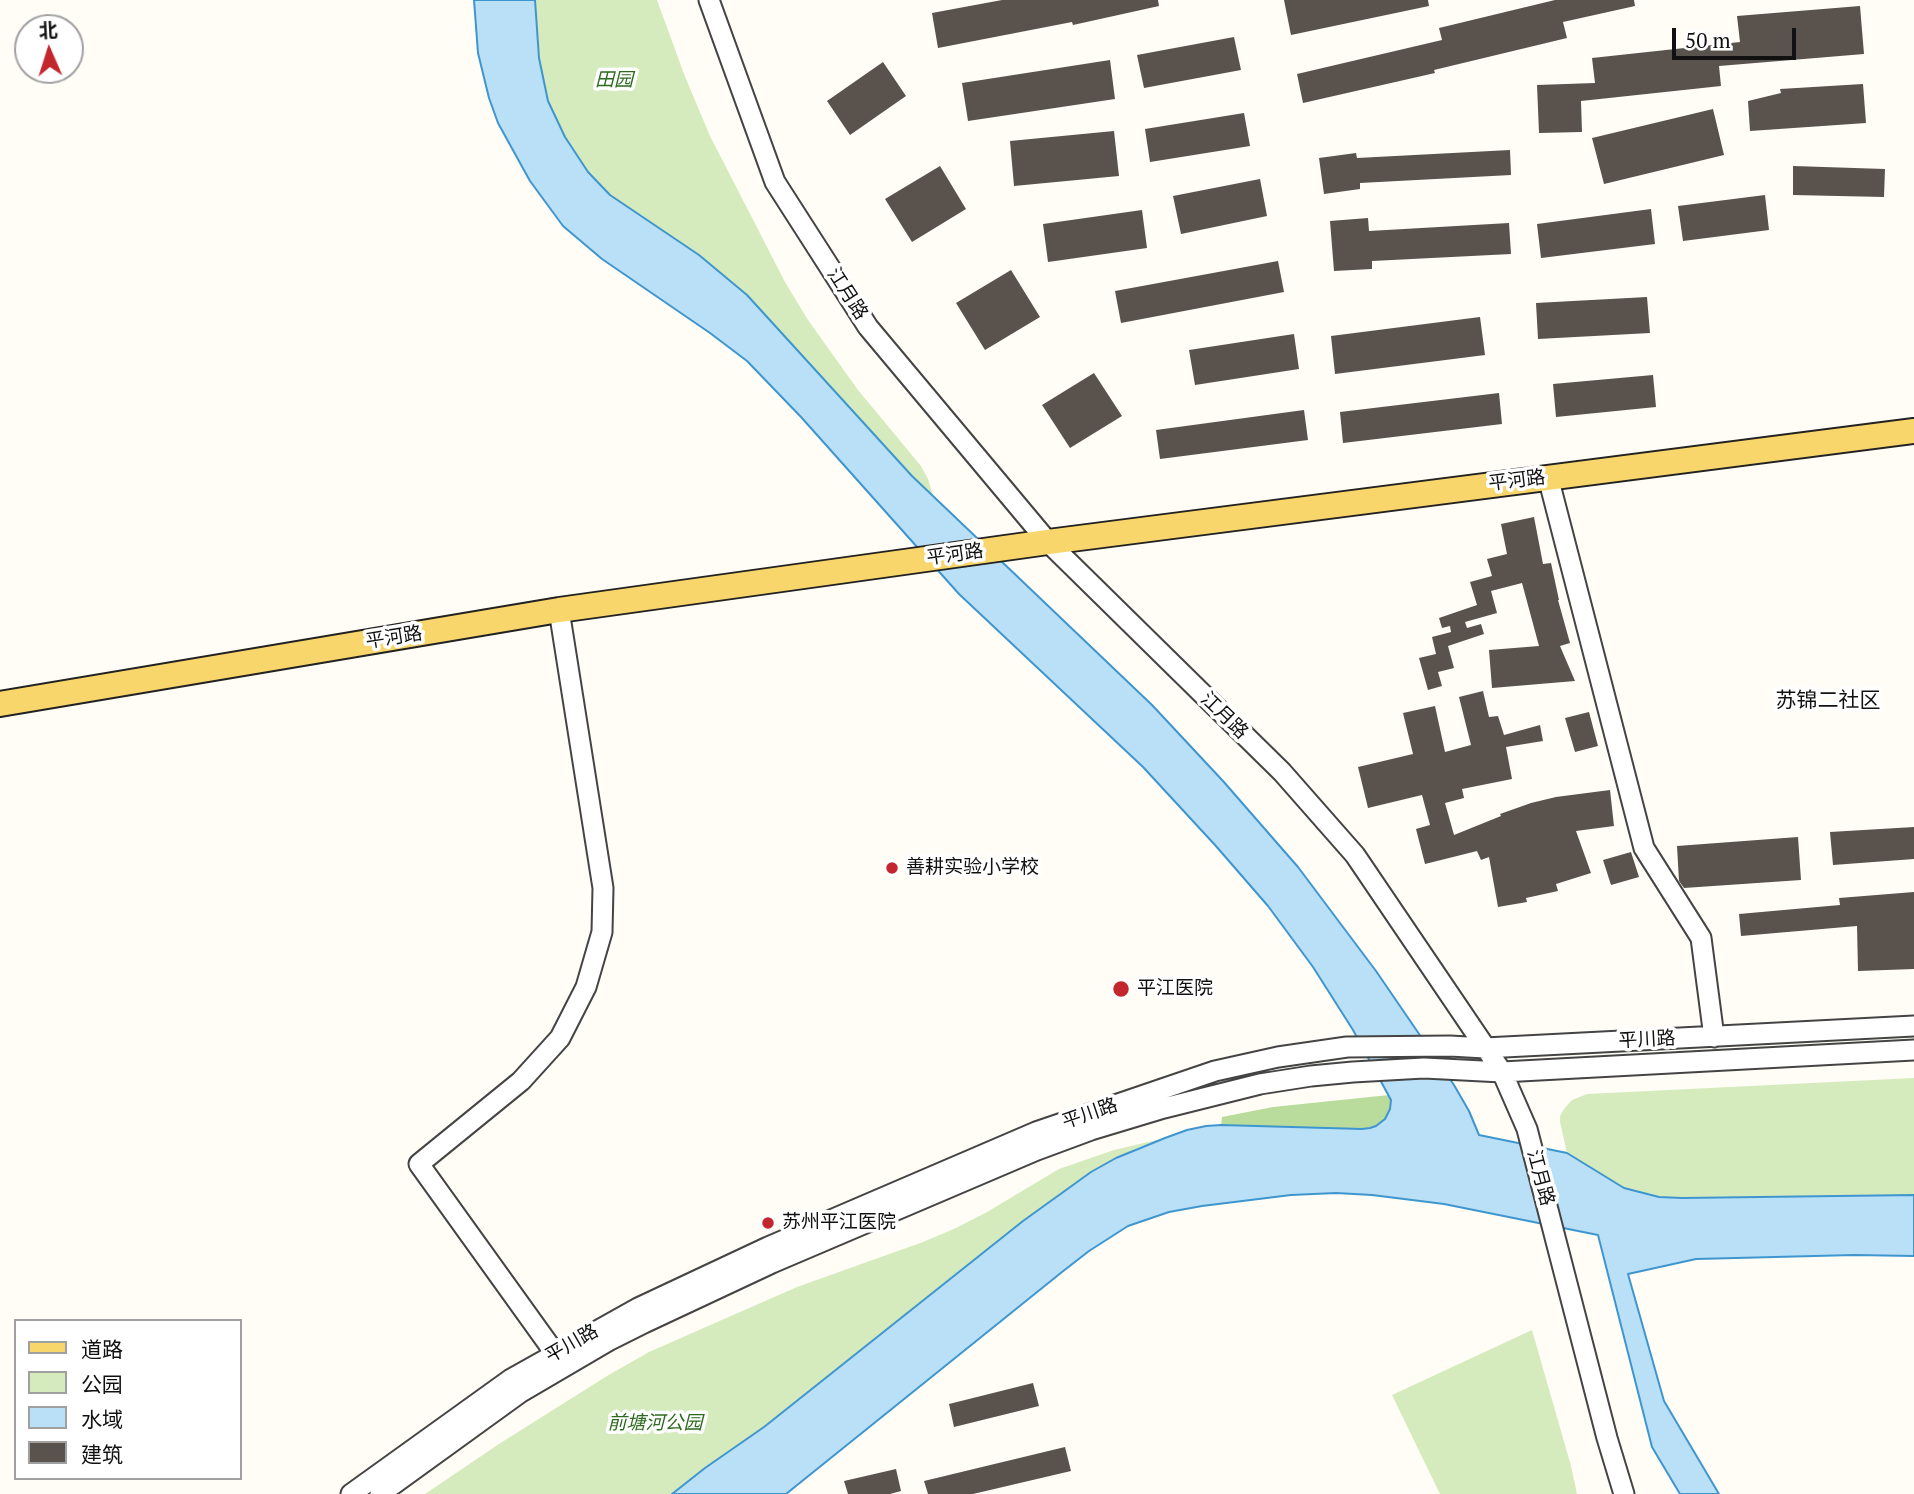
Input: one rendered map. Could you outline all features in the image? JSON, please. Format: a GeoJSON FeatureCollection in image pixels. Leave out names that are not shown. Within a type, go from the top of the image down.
{"type":"FeatureCollection","features":[{"type":"Feature","properties":{"kind":"main road","name":"平河路"},"geometry":{"type":"LineString","coordinates":[[0,704],[559,610],[1006,547],[1914,431]]}},
{"type":"Feature","properties":{"kind":"street","name":"江月路"},"geometry":{"type":"LineString","coordinates":[[709,0],[775,182],[868,327],[1048,542],[1282,772],[1354,855],[1502,1072],[1527,1129],[1624,1494]]}},
{"type":"Feature","properties":{"kind":"street"},"geometry":{"type":"LineString","coordinates":[[1548,477],[1644,848],[1701,938],[1714,1037]]}},
{"type":"Feature","properties":{"kind":"street"},"geometry":{"type":"LineString","coordinates":[[559,610],[603,888],[602,932],[586,987],[560,1038],[522,1081],[419,1164],[560,1360]]}},
{"type":"Feature","properties":{"kind":"street","name":"平川路"},"geometry":{"type":"LineString","coordinates":[[380,1494],[521,1392],[560,1360],[639,1308],[768,1247],[1036,1132],[1215,1071],[1278,1057],[1347,1047],[1485,1048],[1914,1026]]}},
{"type":"Feature","properties":{"kind":"street","name":"平川路"},"geometry":{"type":"LineString","coordinates":[[351,1494],[510,1380],[608,1341],[712,1291],[1064,1139],[1164,1108],[1242,1088],[1353,1072],[1424,1068],[1502,1072],[1914,1050]]}},
{"type":"Feature","properties":{"kind":"green space","name":"田园"},"geometry":{"type":"Polygon","coordinates":[[[535,0],[657,0],[710,136],[785,282],[808,320],[858,390],[921,466],[933,495],[912,476],[747,295],[699,255],[610,195],[588,172],[565,137],[548,101],[539,58],[535,0]]]}},
{"type":"Feature","properties":{"kind":"green space"},"geometry":{"type":"Polygon","coordinates":[[[1914,1078],[1914,1195],[1682,1198],[1639,1193],[1624,1188],[1567,1153],[1560,1122],[1560,1116],[1572,1100],[1587,1094],[1914,1078]]]}},
{"type":"Feature","properties":{"kind":"green space"},"geometry":{"type":"Polygon","coordinates":[[[1389,1095],[1392,1104],[1385,1119],[1376,1126],[1363,1129],[1221,1125],[1222,1117],[1273,1107],[1389,1095]]]}},
{"type":"Feature","properties":{"kind":"green space","name":"前塘河公园"},"geometry":{"type":"Polygon","coordinates":[[[1165,1138],[1139,1147],[1096,1169],[1023,1221],[764,1427],[672,1494],[425,1494],[499,1444],[649,1352],[797,1287],[956,1228],[1059,1169],[1114,1150],[1165,1138]]]}},
{"type":"Feature","properties":{"kind":"green space"},"geometry":{"type":"Polygon","coordinates":[[[1532,1330],[1577,1494],[1440,1494],[1392,1395],[1532,1330]]]}},
{"type":"Feature","properties":{"kind":"water"},"geometry":{"type":"Polygon","coordinates":[[[474,0],[535,0],[539,58],[548,101],[565,137],[588,172],[610,195],[699,255],[747,295],[912,476],[1152,705],[1223,781],[1298,867],[1376,971],[1454,1085],[1479,1135],[1567,1153],[1624,1188],[1659,1197],[1914,1195],[1914,1256],[1696,1259],[1628,1274],[1664,1401],[1719,1494],[1680,1494],[1652,1447],[1598,1235],[1444,1204],[1336,1193],[1291,1195],[1202,1206],[1169,1212],[1128,1226],[1062,1272],[786,1494],[672,1494],[764,1427],[1023,1221],[1091,1172],[1116,1158],[1187,1130],[1206,1126],[1370,1128],[1385,1119],[1391,1100],[1353,1030],[1313,967],[1268,906],[1143,767],[959,594],[801,417],[747,361],[602,259],[563,226],[530,181],[498,123],[478,53],[474,0]]]}},
{"type":"Feature","properties":{"kind":"building"},"geometry":{"type":"Polygon","coordinates":[[[1002,0],[1158,0],[1159,6],[1073,25],[1072,22],[938,48],[932,13],[1002,0]]]}},
{"type":"Feature","properties":{"kind":"building"},"geometry":{"type":"Polygon","coordinates":[[[1284,0],[1428,0],[1429,6],[1291,35],[1284,0]]]}},
{"type":"Feature","properties":{"kind":"building"},"geometry":{"type":"Polygon","coordinates":[[[1555,0],[1634,0],[1635,6],[1563,22],[1567,38],[1434,70],[1435,73],[1303,103],[1297,74],[1442,40],[1439,28],[1555,0]]]}},
{"type":"Feature","properties":{"kind":"building"},"geometry":{"type":"Polygon","coordinates":[[[1860,6],[1864,54],[1719,66],[1721,86],[1581,101],[1582,132],[1539,133],[1537,85],[1595,83],[1592,58],[1740,42],[1737,16],[1860,6]]]}},
{"type":"Feature","properties":{"kind":"building"},"geometry":{"type":"Polygon","coordinates":[[[1234,37],[1241,70],[1144,88],[1137,55],[1234,37]]]}},
{"type":"Feature","properties":{"kind":"building"},"geometry":{"type":"Polygon","coordinates":[[[1110,60],[1115,99],[968,121],[962,83],[1110,60]]]}},
{"type":"Feature","properties":{"kind":"building"},"geometry":{"type":"Polygon","coordinates":[[[883,62],[906,96],[850,135],[827,101],[883,62]]]}},
{"type":"Feature","properties":{"kind":"building"},"geometry":{"type":"Polygon","coordinates":[[[1863,84],[1866,123],[1750,131],[1748,101],[1781,93],[1780,89],[1863,84]]]}},
{"type":"Feature","properties":{"kind":"building"},"geometry":{"type":"Polygon","coordinates":[[[1713,109],[1724,155],[1604,184],[1592,138],[1713,109]]]}},
{"type":"Feature","properties":{"kind":"building"},"geometry":{"type":"Polygon","coordinates":[[[1244,113],[1250,146],[1150,162],[1145,129],[1244,113]]]}},
{"type":"Feature","properties":{"kind":"building"},"geometry":{"type":"Polygon","coordinates":[[[1114,131],[1119,176],[1014,186],[1010,141],[1114,131]]]}},
{"type":"Feature","properties":{"kind":"building"},"geometry":{"type":"Polygon","coordinates":[[[1510,150],[1511,175],[1360,183],[1360,189],[1324,194],[1319,158],[1356,153],[1357,158],[1510,150]]]}},
{"type":"Feature","properties":{"kind":"building"},"geometry":{"type":"Polygon","coordinates":[[[940,166],[966,209],[912,242],[885,199],[940,166]]]}},
{"type":"Feature","properties":{"kind":"building"},"geometry":{"type":"Polygon","coordinates":[[[1793,166],[1885,169],[1884,197],[1793,195],[1793,166]]]}},
{"type":"Feature","properties":{"kind":"building"},"geometry":{"type":"Polygon","coordinates":[[[1260,179],[1267,216],[1181,234],[1173,196],[1260,179]]]}},
{"type":"Feature","properties":{"kind":"building"},"geometry":{"type":"Polygon","coordinates":[[[1765,195],[1769,230],[1683,241],[1678,206],[1765,195]]]}},
{"type":"Feature","properties":{"kind":"building"},"geometry":{"type":"Polygon","coordinates":[[[1651,209],[1655,244],[1541,258],[1537,224],[1651,209]]]}},
{"type":"Feature","properties":{"kind":"building"},"geometry":{"type":"Polygon","coordinates":[[[1142,210],[1147,248],[1048,262],[1043,224],[1142,210]]]}},
{"type":"Feature","properties":{"kind":"building"},"geometry":{"type":"Polygon","coordinates":[[[1368,218],[1369,231],[1509,223],[1511,254],[1372,261],[1372,269],[1334,271],[1330,221],[1368,218]]]}},
{"type":"Feature","properties":{"kind":"building"},"geometry":{"type":"Polygon","coordinates":[[[1278,261],[1284,292],[1121,323],[1115,291],[1278,261]]]}},
{"type":"Feature","properties":{"kind":"building"},"geometry":{"type":"Polygon","coordinates":[[[1011,270],[1040,317],[985,350],[956,303],[1011,270]]]}},
{"type":"Feature","properties":{"kind":"building"},"geometry":{"type":"Polygon","coordinates":[[[1647,297],[1650,333],[1538,339],[1536,303],[1647,297]]]}},
{"type":"Feature","properties":{"kind":"building"},"geometry":{"type":"Polygon","coordinates":[[[1480,317],[1485,355],[1335,374],[1331,336],[1480,317]]]}},
{"type":"Feature","properties":{"kind":"building"},"geometry":{"type":"Polygon","coordinates":[[[1294,334],[1299,369],[1195,385],[1189,350],[1294,334]]]}},
{"type":"Feature","properties":{"kind":"building"},"geometry":{"type":"Polygon","coordinates":[[[1094,373],[1122,416],[1070,448],[1042,405],[1094,373]]]}},
{"type":"Feature","properties":{"kind":"building"},"geometry":{"type":"Polygon","coordinates":[[[1653,375],[1656,407],[1556,417],[1553,384],[1653,375]]]}},
{"type":"Feature","properties":{"kind":"building"},"geometry":{"type":"Polygon","coordinates":[[[1499,393],[1502,424],[1343,443],[1340,412],[1499,393]]]}},
{"type":"Feature","properties":{"kind":"building"},"geometry":{"type":"Polygon","coordinates":[[[1304,410],[1308,440],[1160,459],[1156,430],[1304,410]]]}},
{"type":"Feature","properties":{"kind":"building"},"geometry":{"type":"Polygon","coordinates":[[[1534,517],[1543,564],[1551,563],[1570,643],[1560,646],[1575,681],[1492,688],[1489,650],[1539,646],[1522,583],[1491,591],[1497,613],[1465,622],[1467,628],[1481,624],[1484,634],[1448,646],[1454,668],[1438,672],[1442,686],[1428,690],[1419,658],[1436,654],[1432,637],[1451,632],[1450,626],[1442,628],[1439,618],[1477,605],[1470,582],[1492,576],[1487,559],[1507,554],[1501,524],[1534,517]]]}},
{"type":"Feature","properties":{"kind":"building"},"geometry":{"type":"Polygon","coordinates":[[[1483,691],[1489,717],[1498,716],[1504,735],[1540,725],[1543,741],[1506,747],[1512,779],[1462,789],[1464,798],[1445,803],[1454,835],[1531,803],[1610,790],[1614,826],[1576,831],[1591,873],[1556,884],[1558,891],[1526,898],[1527,902],[1498,907],[1489,857],[1481,860],[1477,851],[1425,864],[1416,829],[1430,825],[1422,795],[1368,808],[1358,767],[1413,754],[1403,713],[1435,706],[1445,752],[1471,745],[1459,697],[1483,691]]]}},
{"type":"Feature","properties":{"kind":"building"},"geometry":{"type":"Polygon","coordinates":[[[1589,712],[1598,746],[1575,752],[1565,718],[1589,712]]]}},
{"type":"Feature","properties":{"kind":"building"},"geometry":{"type":"Polygon","coordinates":[[[1914,827],[1914,859],[1833,865],[1830,832],[1914,827]]]}},
{"type":"Feature","properties":{"kind":"building"},"geometry":{"type":"Polygon","coordinates":[[[1798,837],[1801,880],[1684,888],[1679,881],[1677,846],[1798,837]]]}},
{"type":"Feature","properties":{"kind":"building"},"geometry":{"type":"Polygon","coordinates":[[[1631,852],[1639,877],[1611,885],[1603,860],[1631,852]]]}},
{"type":"Feature","properties":{"kind":"building"},"geometry":{"type":"Polygon","coordinates":[[[1914,892],[1914,969],[1858,971],[1857,926],[1741,936],[1739,914],[1840,905],[1839,898],[1914,892]]]}},
{"type":"Feature","properties":{"kind":"building"},"geometry":{"type":"Polygon","coordinates":[[[1033,1383],[1039,1406],[954,1427],[949,1404],[1033,1383]]]}},
{"type":"Feature","properties":{"kind":"building"},"geometry":{"type":"Polygon","coordinates":[[[1065,1447],[1071,1471],[973,1494],[928,1494],[924,1481],[1065,1447]]]}},
{"type":"Feature","properties":{"kind":"building"},"geometry":{"type":"Polygon","coordinates":[[[896,1469],[901,1491],[890,1494],[848,1494],[844,1481],[896,1469]]]}},
{"type":"Feature","properties":{"kind":"place","name":"善耕实验小学校"},"geometry":{"type":"Point","coordinates":[892,868]}},
{"type":"Feature","properties":{"kind":"place","name":"平江医院"},"geometry":{"type":"Point","coordinates":[1121,989]}},
{"type":"Feature","properties":{"kind":"place","name":"苏州平江医院"},"geometry":{"type":"Point","coordinates":[768,1223]}},
{"type":"Feature","properties":{"kind":"district","name":"苏锦二社区"},"geometry":{"type":"Point","coordinates":[1828,701]}}]}
